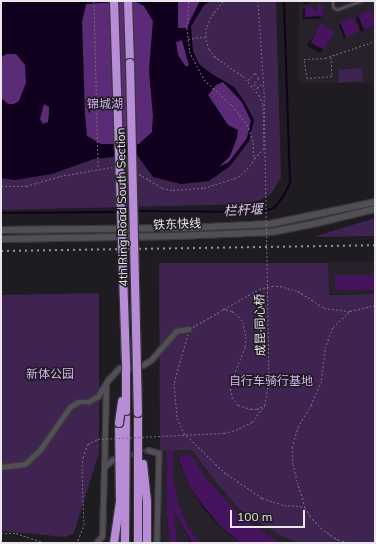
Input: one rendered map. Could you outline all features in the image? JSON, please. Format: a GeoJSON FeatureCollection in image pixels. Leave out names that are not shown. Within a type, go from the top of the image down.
{"type":"FeatureCollection","features":[{"type":"Feature","properties":{"kind":"highway","name":"4th Ring Road South Section"},"geometry":{"type":"LineString","coordinates":[[114,1],[126,371],[126,543]]}},
{"type":"Feature","properties":{"kind":"highway","name":"4th Ring Road South Section"},"geometry":{"type":"LineString","coordinates":[[128,1],[138,426]]}},
{"type":"Feature","properties":{"kind":"highway"},"geometry":{"type":"LineString","coordinates":[[130,63],[131,1]]}},
{"type":"Feature","properties":{"kind":"highway"},"geometry":{"type":"LineString","coordinates":[[119,543],[120,502],[118,423],[126,371]]}},
{"type":"Feature","properties":{"kind":"highway"},"geometry":{"type":"LineString","coordinates":[[138,426],[138,543]]}},
{"type":"Feature","properties":{"kind":"highway"},"geometry":{"type":"LineString","coordinates":[[138,426],[147,502],[147,543]]}},
{"type":"Feature","properties":{"kind":"highway"},"geometry":{"type":"LineString","coordinates":[[114,543],[120,502]]}},
{"type":"Feature","properties":{"kind":"main road","name":"铁东快线"},"geometry":{"type":"LineString","coordinates":[[1,230],[188,228],[270,224],[375,202]]}},
{"type":"Feature","properties":{"kind":"main road","name":"铁东快线"},"geometry":{"type":"LineString","coordinates":[[1,239],[175,236],[272,232],[375,210]]}},
{"type":"Feature","properties":{"kind":"street"},"geometry":{"type":"LineString","coordinates":[[1,467],[25,464],[40,450],[70,407],[78,402],[88,402],[98,396],[119,368],[142,365],[151,360],[176,331],[189,329]]}},
{"type":"Feature","properties":{"kind":"street"},"geometry":{"type":"LineString","coordinates":[[96,543],[102,536],[106,384]]}},
{"type":"Feature","properties":{"kind":"street"},"geometry":{"type":"LineString","coordinates":[[148,450],[159,453],[157,543]]}},
{"type":"Feature","properties":{"kind":"street"},"geometry":{"type":"LineString","coordinates":[[104,467],[112,460]]}},
{"type":"Feature","properties":{"kind":"lane"},"geometry":{"type":"LineString","coordinates":[[333,1],[333,7],[337,10],[362,1]]}},
{"type":"Feature","properties":{"kind":"path"},"geometry":{"type":"LineString","coordinates":[[94,1],[98,168]]}},
{"type":"Feature","properties":{"kind":"path"},"geometry":{"type":"LineString","coordinates":[[189,1],[187,39],[197,68],[216,92],[232,105],[248,126],[253,141],[254,160]]}},
{"type":"Feature","properties":{"kind":"path"},"geometry":{"type":"LineString","coordinates":[[135,171],[162,188],[173,190],[204,188],[238,177],[248,169],[264,148],[265,123],[261,100],[248,81],[214,56],[209,49],[206,28],[211,17],[223,1]]}},
{"type":"Feature","properties":{"kind":"path","name":"成昆·同心桥"},"geometry":{"type":"LineString","coordinates":[[74,543],[78,540],[84,525],[82,470],[83,457],[88,444],[98,439],[224,433],[236,430],[252,422],[265,405],[269,377],[263,83],[258,1]]}},
{"type":"Feature","properties":{"kind":"path"},"geometry":{"type":"LineString","coordinates":[[187,39],[206,36]]}},
{"type":"Feature","properties":{"kind":"path"},"geometry":{"type":"LineString","coordinates":[[330,57],[332,76],[307,78],[304,59],[330,57],[375,41]]}},
{"type":"Feature","properties":{"kind":"path"},"geometry":{"type":"LineString","coordinates":[[248,81],[255,73],[258,78],[254,84],[256,88],[263,83]]}},
{"type":"Feature","properties":{"kind":"path"},"geometry":{"type":"LineString","coordinates":[[1,186],[26,186],[60,176],[98,168],[112,167]]}},
{"type":"Feature","properties":{"kind":"path"},"geometry":{"type":"LineString","coordinates":[[305,507],[284,505],[262,498],[224,472],[184,433],[177,418],[174,383],[189,329],[221,309],[259,289],[272,286],[280,286],[298,291],[324,308],[350,311],[375,305]]}},
{"type":"Feature","properties":{"kind":"path"},"geometry":{"type":"LineString","coordinates":[[221,309],[232,311],[243,322],[246,337],[245,347],[230,385],[232,397],[238,405],[250,409],[257,409],[265,405]]}},
{"type":"Feature","properties":{"kind":"path"},"geometry":{"type":"LineString","coordinates":[[350,311],[338,321],[329,333],[325,348],[321,383],[311,405],[298,427],[293,440],[293,464],[305,507],[310,516],[322,529],[339,540],[352,543]]}},
{"type":"Feature","properties":{"kind":"path"},"geometry":{"type":"LineString","coordinates":[[1,533],[16,533],[45,543]]}},
{"type":"Feature","properties":{"kind":"shaded area","name":"锦城湖"},"geometry":{"type":"Polygon","coordinates":[[[1,1],[134,1],[178,1],[178,28],[187,28],[200,1],[211,1],[204,5],[191,26],[193,51],[199,64],[212,74],[234,87],[244,101],[254,120],[249,141],[230,166],[209,181],[181,184],[153,177],[137,155],[94,159],[52,174],[15,180],[1,178],[1,84],[2,99],[8,104],[14,104],[19,101],[26,83],[25,65],[16,54],[7,54],[1,57],[1,1]],[[134,1],[86,4],[82,22],[87,136],[101,144],[139,144],[152,132],[153,116],[149,70],[153,21],[144,6],[134,1]],[[182,40],[176,42],[178,55],[186,67],[189,65],[182,40]],[[223,82],[216,85],[208,95],[228,125],[238,130],[237,138],[230,156],[219,167],[229,162],[247,138],[251,121],[242,102],[223,82]],[[44,104],[40,119],[43,124],[48,122],[49,107],[44,104]]]}},
{"type":"Feature","properties":{"kind":"shaded area"},"geometry":{"type":"Polygon","coordinates":[[[299,1],[375,1],[375,83],[299,83],[299,1]]]}},
{"type":"Feature","properties":{"kind":"shaded area"},"geometry":{"type":"Polygon","coordinates":[[[328,262],[375,262],[375,294],[328,294],[328,262]]]}},
{"type":"Feature","properties":{"kind":"shaded area"},"geometry":{"type":"Polygon","coordinates":[[[192,450],[215,481],[241,511],[278,534],[297,543],[162,543],[160,451],[192,450]]]}},
{"type":"Feature","properties":{"kind":"green space","name":"锦城湖"},"geometry":{"type":"Polygon","coordinates":[[[1,1],[276,1],[281,177],[271,194],[252,204],[1,210],[1,1]]]}},
{"type":"Feature","properties":{"kind":"green space"},"geometry":{"type":"Polygon","coordinates":[[[134,1],[144,6],[153,21],[149,70],[153,117],[152,132],[139,144],[101,144],[87,136],[82,22],[86,3],[134,1]]]}},
{"type":"Feature","properties":{"kind":"green space"},"geometry":{"type":"Polygon","coordinates":[[[178,1],[200,1],[190,19],[188,28],[178,28],[178,1]]]}},
{"type":"Feature","properties":{"kind":"green space"},"geometry":{"type":"Polygon","coordinates":[[[182,40],[189,66],[186,67],[178,55],[176,42],[182,40]]]}},
{"type":"Feature","properties":{"kind":"green space"},"geometry":{"type":"Polygon","coordinates":[[[6,54],[16,54],[25,65],[26,83],[19,101],[14,104],[8,104],[2,99],[1,57],[6,54]]]}},
{"type":"Feature","properties":{"kind":"green space"},"geometry":{"type":"Polygon","coordinates":[[[362,68],[363,81],[339,83],[338,70],[362,68]]]}},
{"type":"Feature","properties":{"kind":"green space"},"geometry":{"type":"Polygon","coordinates":[[[223,82],[242,102],[251,121],[247,138],[229,162],[216,168],[228,125],[208,95],[216,85],[223,82]]]}},
{"type":"Feature","properties":{"kind":"green space"},"geometry":{"type":"Polygon","coordinates":[[[43,104],[49,107],[49,114],[48,122],[42,124],[40,119],[43,104]]]}},
{"type":"Feature","properties":{"kind":"green space"},"geometry":{"type":"Polygon","coordinates":[[[375,218],[375,236],[313,237],[375,218]]]}},
{"type":"Feature","properties":{"kind":"green space","name":"自行车骑行基地"},"geometry":{"type":"Polygon","coordinates":[[[159,263],[328,263],[329,295],[375,294],[375,543],[297,543],[278,534],[241,511],[215,481],[192,450],[160,451],[159,263]]]}},
{"type":"Feature","properties":{"kind":"green space","name":"新体公园"},"geometry":{"type":"Polygon","coordinates":[[[99,293],[99,453],[74,533],[65,537],[1,531],[1,295],[99,293]]]}},
{"type":"Feature","properties":{"kind":"building"},"geometry":{"type":"Polygon","coordinates":[[[305,6],[312,6],[312,10],[317,10],[317,6],[323,6],[323,16],[305,17],[305,6]]]}},
{"type":"Feature","properties":{"kind":"building"},"geometry":{"type":"Polygon","coordinates":[[[371,10],[375,25],[364,30],[358,15],[371,10]]]}},
{"type":"Feature","properties":{"kind":"building"},"geometry":{"type":"Polygon","coordinates":[[[353,17],[359,32],[346,37],[340,22],[353,17]]]}},
{"type":"Feature","properties":{"kind":"building"},"geometry":{"type":"Polygon","coordinates":[[[320,24],[334,31],[325,50],[310,43],[320,24]]]}},
{"type":"Feature","properties":{"kind":"building"},"geometry":{"type":"Polygon","coordinates":[[[335,275],[375,275],[375,290],[335,290],[335,275]]]}},
{"type":"Feature","properties":{"kind":"building"},"geometry":{"type":"Polygon","coordinates":[[[167,451],[173,451],[173,479],[179,507],[190,530],[200,543],[192,543],[174,513],[177,543],[170,543],[167,514],[167,451]]]}},
{"type":"Feature","properties":{"kind":"building"},"geometry":{"type":"Polygon","coordinates":[[[190,453],[206,478],[238,514],[279,543],[241,543],[222,528],[204,507],[190,487],[178,458],[190,453]]]}},
{"type":"Feature","properties":{"kind":"waterway","name":"栏杆堰"},"geometry":{"type":"LineString","coordinates":[[137,211],[260,212],[274,208],[283,197],[290,183],[284,1]]}},
{"type":"Feature","properties":{"kind":"waterway","name":"栏杆堰"},"geometry":{"type":"LineString","coordinates":[[123,211],[131,211]]}},
{"type":"Feature","properties":{"kind":"waterway","name":"栏杆堰"},"geometry":{"type":"LineString","coordinates":[[1,213],[117,212]]}},
{"type":"Feature","properties":{"kind":"tunnel"},"geometry":{"type":"LineString","coordinates":[[112,460],[148,450]]}},
{"type":"Feature","properties":{"kind":"railway"},"geometry":{"type":"LineString","coordinates":[[1,251],[375,245]]}}]}
